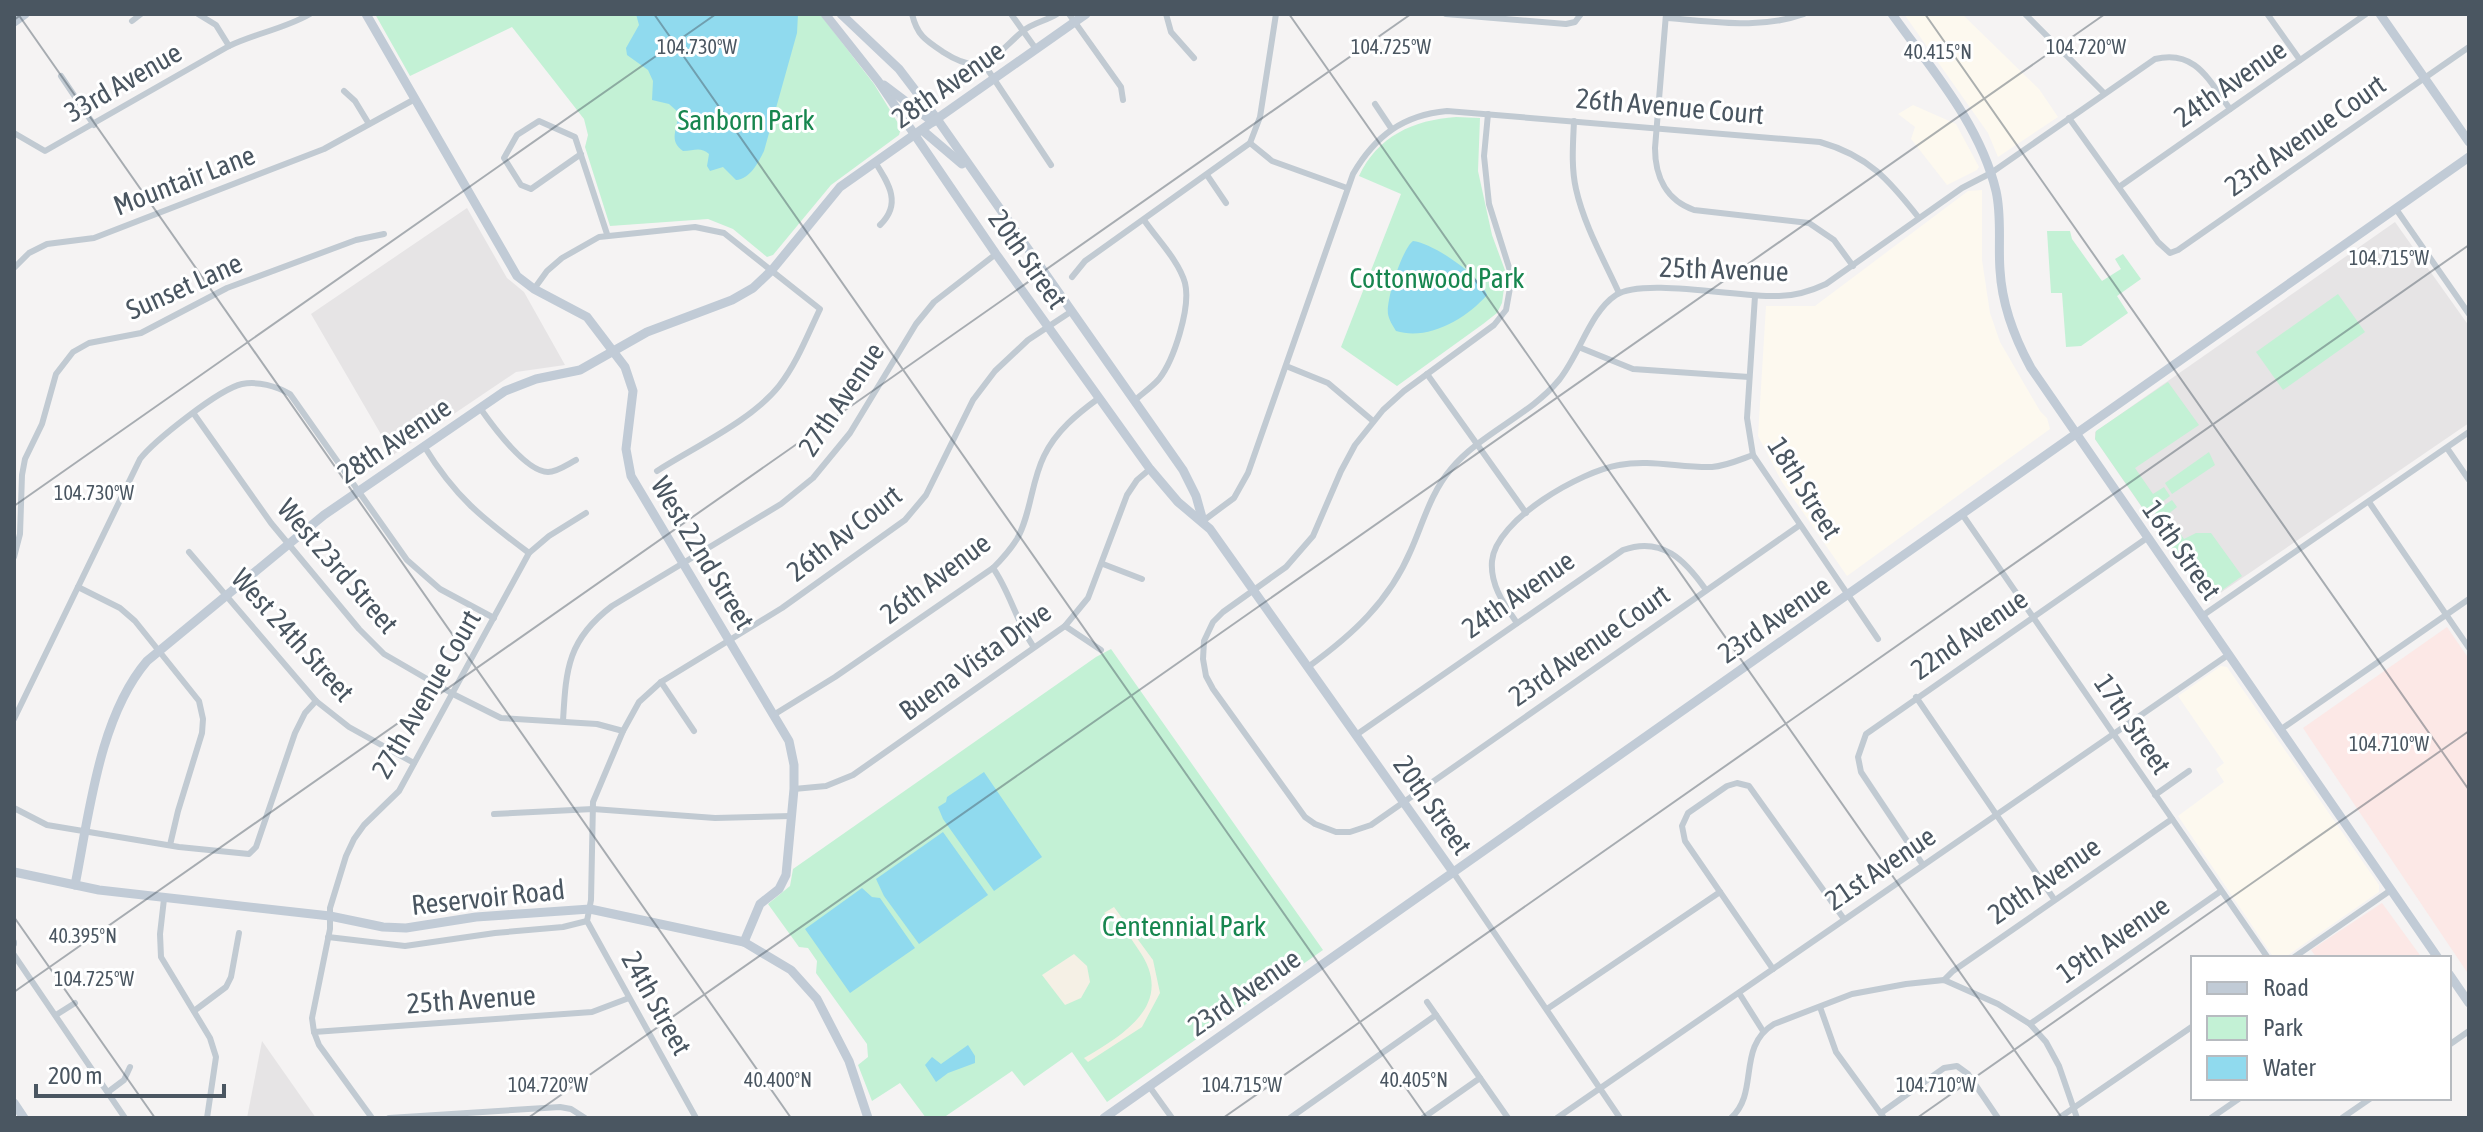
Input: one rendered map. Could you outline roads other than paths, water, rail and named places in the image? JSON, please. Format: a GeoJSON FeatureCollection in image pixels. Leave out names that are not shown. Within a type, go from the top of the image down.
{"type":"FeatureCollection","features":[{"type":"Feature","properties":{"kind":"main road"},"geometry":{"type":"LineString","coordinates":[[14,22],[25,14]]}},
{"type":"Feature","properties":{"kind":"main road","name":"West 22nd Street"},"geometry":{"type":"LineString","coordinates":[[366,14],[511,267],[522,281],[534,289],[587,317],[614,351],[632,383],[626,449],[631,476],[775,714],[792,752],[794,789],[784,883],[760,904],[744,942]]}},
{"type":"Feature","properties":{"kind":"main road","name":"20th Street"},"geometry":{"type":"LineString","coordinates":[[825,14],[918,132],[996,254],[1150,469],[1178,502],[1203,521],[1453,872]]}},
{"type":"Feature","properties":{"kind":"main road","name":"20th Street"},"geometry":{"type":"LineString","coordinates":[[841,14],[899,69],[977,176],[1190,481],[1203,521]]}},
{"type":"Feature","properties":{"kind":"main road","name":"28th Avenue"},"geometry":{"type":"LineString","coordinates":[[75,885],[94,786],[122,697],[136,674],[160,650],[288,544],[358,491],[480,408],[520,384],[580,370],[647,332],[743,295],[772,270],[840,187],[1036,49],[1072,18],[1086,14]]}},
{"type":"Feature","properties":{"kind":"main road","name":"16th Street"},"geometry":{"type":"LineString","coordinates":[[1892,14],[1974,131],[1991,173],[2000,210],[2000,271],[2008,315],[2031,368],[2437,956]]}},
{"type":"Feature","properties":{"kind":"main road"},"geometry":{"type":"LineString","coordinates":[[2380,14],[2469,142]]}},
{"type":"Feature","properties":{"kind":"main road"},"geometry":{"type":"LineString","coordinates":[[878,81],[935,120]]}},
{"type":"Feature","properties":{"kind":"main road"},"geometry":{"type":"LineString","coordinates":[[918,132],[977,176]]}},
{"type":"Feature","properties":{"kind":"main road","name":"23rd Avenue"},"geometry":{"type":"LineString","coordinates":[[1104,1118],[2469,157]]}},
{"type":"Feature","properties":{"kind":"main road","name":"Reservoir Road"},"geometry":{"type":"LineString","coordinates":[[14,872],[164,899],[330,916],[383,927],[406,928],[476,917],[590,909],[744,942],[791,970],[817,999],[849,1061],[868,1118]]}},
{"type":"Feature","properties":{"kind":"main road"},"geometry":{"type":"LineString","coordinates":[[2451,977],[2469,1003]]}},
{"type":"Feature","properties":{"kind":"main road"},"geometry":{"type":"LineString","coordinates":[[14,1103],[24,1118]]}},
{"type":"Feature","properties":{"kind":"street"},"geometry":{"type":"LineString","coordinates":[[132,21],[141,14]]}},
{"type":"Feature","properties":{"kind":"street"},"geometry":{"type":"LineString","coordinates":[[198,14],[216,25],[229,46]]}},
{"type":"Feature","properties":{"kind":"street","name":"33rd Avenue"},"geometry":{"type":"LineString","coordinates":[[14,133],[45,151],[229,46],[310,14]]}},
{"type":"Feature","properties":{"kind":"street","name":"28th Avenue"},"geometry":{"type":"LineString","coordinates":[[912,14],[917,32],[934,46],[960,62],[984,64],[1000,55],[1024,30],[1057,14]]}},
{"type":"Feature","properties":{"kind":"street","name":"28th Avenue"},"geometry":{"type":"LineString","coordinates":[[1011,14],[1024,30]]}},
{"type":"Feature","properties":{"kind":"street"},"geometry":{"type":"LineString","coordinates":[[1166,14],[1171,32],[1194,58]]}},
{"type":"Feature","properties":{"kind":"street"},"geometry":{"type":"LineString","coordinates":[[1072,277],[1085,261],[1250,143],[1260,117],[1276,14]]}},
{"type":"Feature","properties":{"kind":"street"},"geometry":{"type":"LineString","coordinates":[[1446,14],[1566,24],[1575,22],[1581,14]]}},
{"type":"Feature","properties":{"kind":"street"},"geometry":{"type":"LineString","coordinates":[[1755,14],[1755,24]]}},
{"type":"Feature","properties":{"kind":"street"},"geometry":{"type":"LineString","coordinates":[[1804,14],[1783,22],[1755,24],[1666,16],[1655,161],[1659,179],[1681,204],[1712,214],[1809,223],[1834,240],[1853,266]]}},
{"type":"Feature","properties":{"kind":"street"},"geometry":{"type":"LineString","coordinates":[[2025,14],[2104,93]]}},
{"type":"Feature","properties":{"kind":"street","name":"24th Avenue"},"geometry":{"type":"LineString","coordinates":[[2119,187],[2366,14]]}},
{"type":"Feature","properties":{"kind":"street"},"geometry":{"type":"LineString","coordinates":[[2268,15],[2300,60]]}},
{"type":"Feature","properties":{"kind":"street"},"geometry":{"type":"LineString","coordinates":[[1072,18],[1121,87],[1123,100]]}},
{"type":"Feature","properties":{"kind":"street"},"geometry":{"type":"LineString","coordinates":[[1024,30],[1036,49]]}},
{"type":"Feature","properties":{"kind":"street","name":"23rd Avenue Court"},"geometry":{"type":"LineString","coordinates":[[2119,187],[2165,250],[2170,253],[2178,250],[2469,47]]}},
{"type":"Feature","properties":{"kind":"street","name":"25th Avenue"},"geometry":{"type":"LineString","coordinates":[[1308,667],[1343,642],[1382,602],[1407,559],[1442,479],[1477,444],[1547,393],[1581,348],[1597,313],[1619,293],[1645,288],[1755,296],[1795,295],[1812,290],[1853,266],[1962,188],[1991,173],[2155,59],[2171,56],[2196,66],[2230,109]]}},
{"type":"Feature","properties":{"kind":"street"},"geometry":{"type":"LineString","coordinates":[[984,64],[1051,165]]}},
{"type":"Feature","properties":{"kind":"street"},"geometry":{"type":"LineString","coordinates":[[61,76],[94,125]]}},
{"type":"Feature","properties":{"kind":"street"},"geometry":{"type":"LineString","coordinates":[[344,91],[355,101],[369,124]]}},
{"type":"Feature","properties":{"kind":"street","name":"Mountair Lane"},"geometry":{"type":"LineString","coordinates":[[14,268],[38,247],[94,238],[324,149],[415,99]]}},
{"type":"Feature","properties":{"kind":"street"},"geometry":{"type":"LineString","coordinates":[[1375,104],[1391,128]]}},
{"type":"Feature","properties":{"kind":"street","name":"26th Avenue Court"},"geometry":{"type":"LineString","coordinates":[[1203,521],[1241,490],[1347,188],[1362,158],[1391,128],[1431,112],[1780,137],[1836,147],[1876,168],[1919,218]]}},
{"type":"Feature","properties":{"kind":"street"},"geometry":{"type":"LineString","coordinates":[[1253,590],[1286,567],[1313,536],[1341,471],[1373,421],[1404,391],[1494,325],[1509,303],[1512,277],[1495,225],[1486,181],[1484,156],[1488,114]]}},
{"type":"Feature","properties":{"kind":"street"},"geometry":{"type":"LineString","coordinates":[[2069,118],[2119,187]]}},
{"type":"Feature","properties":{"kind":"street"},"geometry":{"type":"LineString","coordinates":[[1574,121],[1572,161],[1575,188],[1619,293]]}},
{"type":"Feature","properties":{"kind":"street"},"geometry":{"type":"LineString","coordinates":[[581,154],[531,189],[521,185],[505,163],[505,153],[517,135],[533,123],[543,122],[575,137],[581,154],[607,234]]}},
{"type":"Feature","properties":{"kind":"street"},"geometry":{"type":"LineString","coordinates":[[1250,143],[1272,161],[1347,188]]}},
{"type":"Feature","properties":{"kind":"street","name":"28th Avenue"},"geometry":{"type":"LineString","coordinates":[[875,162],[892,198],[891,212],[880,225]]}},
{"type":"Feature","properties":{"kind":"street"},"geometry":{"type":"LineString","coordinates":[[1207,175],[1226,203]]}},
{"type":"Feature","properties":{"kind":"street"},"geometry":{"type":"LineString","coordinates":[[2396,209],[2469,314]]}},
{"type":"Feature","properties":{"kind":"street"},"geometry":{"type":"LineString","coordinates":[[1135,400],[1150,389],[1167,366],[1186,305],[1184,281],[1179,270],[1144,220]]}},
{"type":"Feature","properties":{"kind":"street"},"geometry":{"type":"LineString","coordinates":[[534,289],[547,271],[562,258],[607,234],[705,227],[724,233],[820,309],[793,363],[774,392],[756,409],[657,471]]}},
{"type":"Feature","properties":{"kind":"street","name":"Sunset Lane"},"geometry":{"type":"LineString","coordinates":[[14,557],[20,534],[25,459],[42,424],[56,374],[69,356],[84,345],[141,333],[227,288],[356,240],[384,234]]}},
{"type":"Feature","properties":{"kind":"street","name":"27th Avenue"},"geometry":{"type":"LineString","coordinates":[[563,721],[568,663],[592,623],[612,606],[802,489],[850,433],[916,324],[934,302],[996,254]]}},
{"type":"Feature","properties":{"kind":"street","name":"18th Street"},"geometry":{"type":"LineString","coordinates":[[1755,296],[1747,418],[1753,455],[1878,639]]}},
{"type":"Feature","properties":{"kind":"street"},"geometry":{"type":"LineString","coordinates":[[1048,326],[1072,311]]}},
{"type":"Feature","properties":{"kind":"street","name":"26th Av Court"},"geometry":{"type":"LineString","coordinates":[[590,909],[593,809],[623,731],[639,702],[661,682],[858,555],[917,509],[938,474],[973,400],[1012,353],[1048,326]]}},
{"type":"Feature","properties":{"kind":"street"},"geometry":{"type":"LineString","coordinates":[[1581,348],[1633,369],[1749,377]]}},
{"type":"Feature","properties":{"kind":"street"},"geometry":{"type":"LineString","coordinates":[[1286,366],[1328,383],[1373,421]]}},
{"type":"Feature","properties":{"kind":"street"},"geometry":{"type":"LineString","coordinates":[[1427,374],[1526,513]]}},
{"type":"Feature","properties":{"kind":"street"},"geometry":{"type":"LineString","coordinates":[[14,719],[140,459],[155,441],[228,390],[242,384],[282,389],[298,402],[396,546],[416,570],[440,589],[494,618]]}},
{"type":"Feature","properties":{"kind":"street","name":"26th Avenue"},"geometry":{"type":"LineString","coordinates":[[775,714],[835,677],[993,568],[1018,536],[1038,469],[1051,444],[1074,417],[1099,398]]}},
{"type":"Feature","properties":{"kind":"street"},"geometry":{"type":"LineString","coordinates":[[480,408],[498,433],[539,471],[551,472],[576,460]]}},
{"type":"Feature","properties":{"kind":"street","name":"West 23rd Street"},"geometry":{"type":"LineString","coordinates":[[194,414],[288,544],[372,643],[398,663],[501,718],[597,724],[623,731]]}},
{"type":"Feature","properties":{"kind":"street"},"geometry":{"type":"LineString","coordinates":[[2202,617],[2469,432]]}},
{"type":"Feature","properties":{"kind":"street"},"geometry":{"type":"LineString","coordinates":[[424,446],[453,490],[472,509],[529,553]]}},
{"type":"Feature","properties":{"kind":"street"},"geometry":{"type":"LineString","coordinates":[[2447,448],[2469,480]]}},
{"type":"Feature","properties":{"kind":"street"},"geometry":{"type":"LineString","coordinates":[[14,454],[25,459]]}},
{"type":"Feature","properties":{"kind":"street"},"geometry":{"type":"LineString","coordinates":[[1517,623],[1498,593],[1492,561],[1503,534],[1526,513],[1580,478],[1603,469],[1641,463],[1713,467],[1753,455]]}},
{"type":"Feature","properties":{"kind":"street","name":"Buena Vista Drive"},"geometry":{"type":"LineString","coordinates":[[794,789],[826,786],[853,775],[1065,626],[1088,598],[1127,495],[1137,480],[1150,469]]}},
{"type":"Feature","properties":{"kind":"street"},"geometry":{"type":"LineString","coordinates":[[2369,502],[2469,648]]}},
{"type":"Feature","properties":{"kind":"street","name":"27th Avenue Court"},"geometry":{"type":"LineString","coordinates":[[314,1032],[312,1018],[330,916],[346,856],[354,839],[399,791],[529,553],[549,536],[586,513]]}},
{"type":"Feature","properties":{"kind":"street","name":"17th Street"},"geometry":{"type":"LineString","coordinates":[[1962,514],[2267,956]]}},
{"type":"Feature","properties":{"kind":"street","name":"23rd Avenue Court"},"geometry":{"type":"LineString","coordinates":[[1253,590],[1213,622],[1204,641],[1206,676],[1305,817],[1336,832],[1366,828],[1800,525]]}},
{"type":"Feature","properties":{"kind":"street","name":"22nd Avenue"},"geometry":{"type":"LineString","coordinates":[[1923,865],[1871,789],[1859,765],[1862,740],[1874,726],[2147,538]]}},
{"type":"Feature","properties":{"kind":"street","name":"24th Avenue"},"geometry":{"type":"LineString","coordinates":[[1356,735],[1623,550],[1652,545],[1672,552],[1690,568],[1706,590]]}},
{"type":"Feature","properties":{"kind":"street","name":"West 24th Street"},"geometry":{"type":"LineString","coordinates":[[189,552],[316,701],[349,727],[414,763]]}},
{"type":"Feature","properties":{"kind":"street"},"geometry":{"type":"LineString","coordinates":[[1103,564],[1142,579]]}},
{"type":"Feature","properties":{"kind":"street"},"geometry":{"type":"LineString","coordinates":[[993,568],[1007,590],[1018,622],[1033,646]]}},
{"type":"Feature","properties":{"kind":"street"},"geometry":{"type":"LineString","coordinates":[[78,587],[123,611],[195,693],[203,719],[199,746],[170,845]]}},
{"type":"Feature","properties":{"kind":"street"},"geometry":{"type":"LineString","coordinates":[[2280,730],[2469,599]]}},
{"type":"Feature","properties":{"kind":"street"},"geometry":{"type":"LineString","coordinates":[[1065,626],[1101,650]]}},
{"type":"Feature","properties":{"kind":"street","name":"21st Avenue"},"geometry":{"type":"LineString","coordinates":[[1557,1118],[2228,655]]}},
{"type":"Feature","properties":{"kind":"street"},"geometry":{"type":"LineString","coordinates":[[661,682],[694,731]]}},
{"type":"Feature","properties":{"kind":"street"},"geometry":{"type":"LineString","coordinates":[[1916,697],[2054,899]]}},
{"type":"Feature","properties":{"kind":"street"},"geometry":{"type":"LineString","coordinates":[[14,808],[47,825],[249,854],[256,847],[295,733],[305,713],[316,701]]}},
{"type":"Feature","properties":{"kind":"street"},"geometry":{"type":"LineString","coordinates":[[2155,795],[2189,771]]}},
{"type":"Feature","properties":{"kind":"street"},"geometry":{"type":"LineString","coordinates":[[1773,969],[1685,841],[1681,832],[1688,813],[1727,786],[1742,783],[1752,789],[1844,919]]}},
{"type":"Feature","properties":{"kind":"street"},"geometry":{"type":"LineString","coordinates":[[494,814],[593,809],[715,818],[791,816]]}},
{"type":"Feature","properties":{"kind":"street","name":"20th Avenue"},"geometry":{"type":"LineString","coordinates":[[1944,980],[2054,899],[2172,819]]}},
{"type":"Feature","properties":{"kind":"street","name":"20th Street"},"geometry":{"type":"LineString","coordinates":[[1453,872],[1620,1118]]}},
{"type":"Feature","properties":{"kind":"street"},"geometry":{"type":"LineString","coordinates":[[2296,956],[2391,890]]}},
{"type":"Feature","properties":{"kind":"street","name":"19th Avenue"},"geometry":{"type":"LineString","coordinates":[[2030,1024],[2221,891]]}},
{"type":"Feature","properties":{"kind":"street"},"geometry":{"type":"LineString","coordinates":[[1547,1009],[1720,892]]}},
{"type":"Feature","properties":{"kind":"street"},"geometry":{"type":"LineString","coordinates":[[164,899],[161,957],[210,1038],[216,1057],[207,1118]]}},
{"type":"Feature","properties":{"kind":"street"},"geometry":{"type":"LineString","coordinates":[[328,937],[405,946],[563,927],[587,921],[590,909]]}},
{"type":"Feature","properties":{"kind":"street","name":"24th Street"},"geometry":{"type":"LineString","coordinates":[[587,921],[696,1118]]}},
{"type":"Feature","properties":{"kind":"street"},"geometry":{"type":"LineString","coordinates":[[194,1011],[226,987],[231,977],[239,933]]}},
{"type":"Feature","properties":{"kind":"street"},"geometry":{"type":"LineString","coordinates":[[14,955],[125,1118]]}},
{"type":"Feature","properties":{"kind":"street"},"geometry":{"type":"LineString","coordinates":[[1731,1118],[1743,1103],[1752,1051],[1763,1031],[1852,994],[1944,980],[1998,1004],[2030,1024],[2051,1050],[2077,1118]]}},
{"type":"Feature","properties":{"kind":"street"},"geometry":{"type":"LineString","coordinates":[[1739,993],[1763,1031]]}},
{"type":"Feature","properties":{"kind":"street","name":"25th Avenue"},"geometry":{"type":"LineString","coordinates":[[314,1032],[592,1012],[629,998]]}},
{"type":"Feature","properties":{"kind":"street"},"geometry":{"type":"LineString","coordinates":[[1427,1002],[1508,1118]]}},
{"type":"Feature","properties":{"kind":"street"},"geometry":{"type":"LineString","coordinates":[[56,1015],[75,1003]]}},
{"type":"Feature","properties":{"kind":"street"},"geometry":{"type":"LineString","coordinates":[[1820,1007],[1836,1052],[1882,1115],[1944,1068],[1957,1066],[1968,1074],[1998,1118]]}},
{"type":"Feature","properties":{"kind":"street"},"geometry":{"type":"LineString","coordinates":[[1290,1118],[1436,1015]]}},
{"type":"Feature","properties":{"kind":"street"},"geometry":{"type":"LineString","coordinates":[[2059,1118],[2191,1027]]}},
{"type":"Feature","properties":{"kind":"street"},"geometry":{"type":"LineString","coordinates":[[2451,1044],[2469,1031]]}},
{"type":"Feature","properties":{"kind":"street"},"geometry":{"type":"LineString","coordinates":[[314,1032],[319,1045],[372,1118]]}},
{"type":"Feature","properties":{"kind":"street"},"geometry":{"type":"LineString","coordinates":[[108,1092],[124,1080],[130,1067]]}},
{"type":"Feature","properties":{"kind":"street"},"geometry":{"type":"LineString","coordinates":[[1423,1118],[1480,1078]]}},
{"type":"Feature","properties":{"kind":"street"},"geometry":{"type":"LineString","coordinates":[[1149,1086],[1172,1118]]}},
{"type":"Feature","properties":{"kind":"street"},"geometry":{"type":"LineString","coordinates":[[2211,1118],[2237,1100]]}},
{"type":"Feature","properties":{"kind":"street"},"geometry":{"type":"LineString","coordinates":[[2342,1118],[2368,1100]]}},
{"type":"Feature","properties":{"kind":"street"},"geometry":{"type":"LineString","coordinates":[[389,1118],[560,1107],[571,1109],[585,1118]]}},
{"type":"Feature","properties":{"kind":"water"},"geometry":{"type":"Polygon","coordinates":[[[636,14],[798,14],[797,33],[764,151],[745,177],[736,180],[723,167],[710,171],[707,166],[709,154],[700,150],[683,151],[678,147],[675,138],[678,112],[669,104],[652,100],[653,81],[648,70],[627,55],[626,48],[639,25],[636,14]]]}},
{"type":"Feature","properties":{"kind":"water"},"geometry":{"type":"Polygon","coordinates":[[[1413,241],[1455,262],[1476,279],[1487,295],[1457,320],[1421,333],[1396,331],[1388,314],[1392,287],[1413,241]]]}},
{"type":"Feature","properties":{"kind":"water"},"geometry":{"type":"Polygon","coordinates":[[[984,772],[1042,857],[994,891],[943,819],[938,807],[946,802],[947,797],[984,772]]]}},
{"type":"Feature","properties":{"kind":"water"},"geometry":{"type":"Polygon","coordinates":[[[943,832],[988,895],[919,944],[884,896],[876,879],[943,832]]]}},
{"type":"Feature","properties":{"kind":"water"},"geometry":{"type":"Polygon","coordinates":[[[862,888],[872,897],[880,898],[915,948],[850,993],[805,929],[862,888]]]}},
{"type":"Feature","properties":{"kind":"water"},"geometry":{"type":"Polygon","coordinates":[[[968,1045],[975,1056],[975,1063],[948,1073],[936,1082],[925,1065],[932,1057],[941,1064],[968,1045]]]}},
{"type":"Feature","properties":{"kind":"park label","name":"Sanborn Park"},"geometry":{"type":"Point","coordinates":[746,120]}},
{"type":"Feature","properties":{"kind":"park label","name":"Cottonwood Park"},"geometry":{"type":"Point","coordinates":[1437,278]}},
{"type":"Feature","properties":{"kind":"park label","name":"Centennial Park"},"geometry":{"type":"Point","coordinates":[1184,926]}}]}
